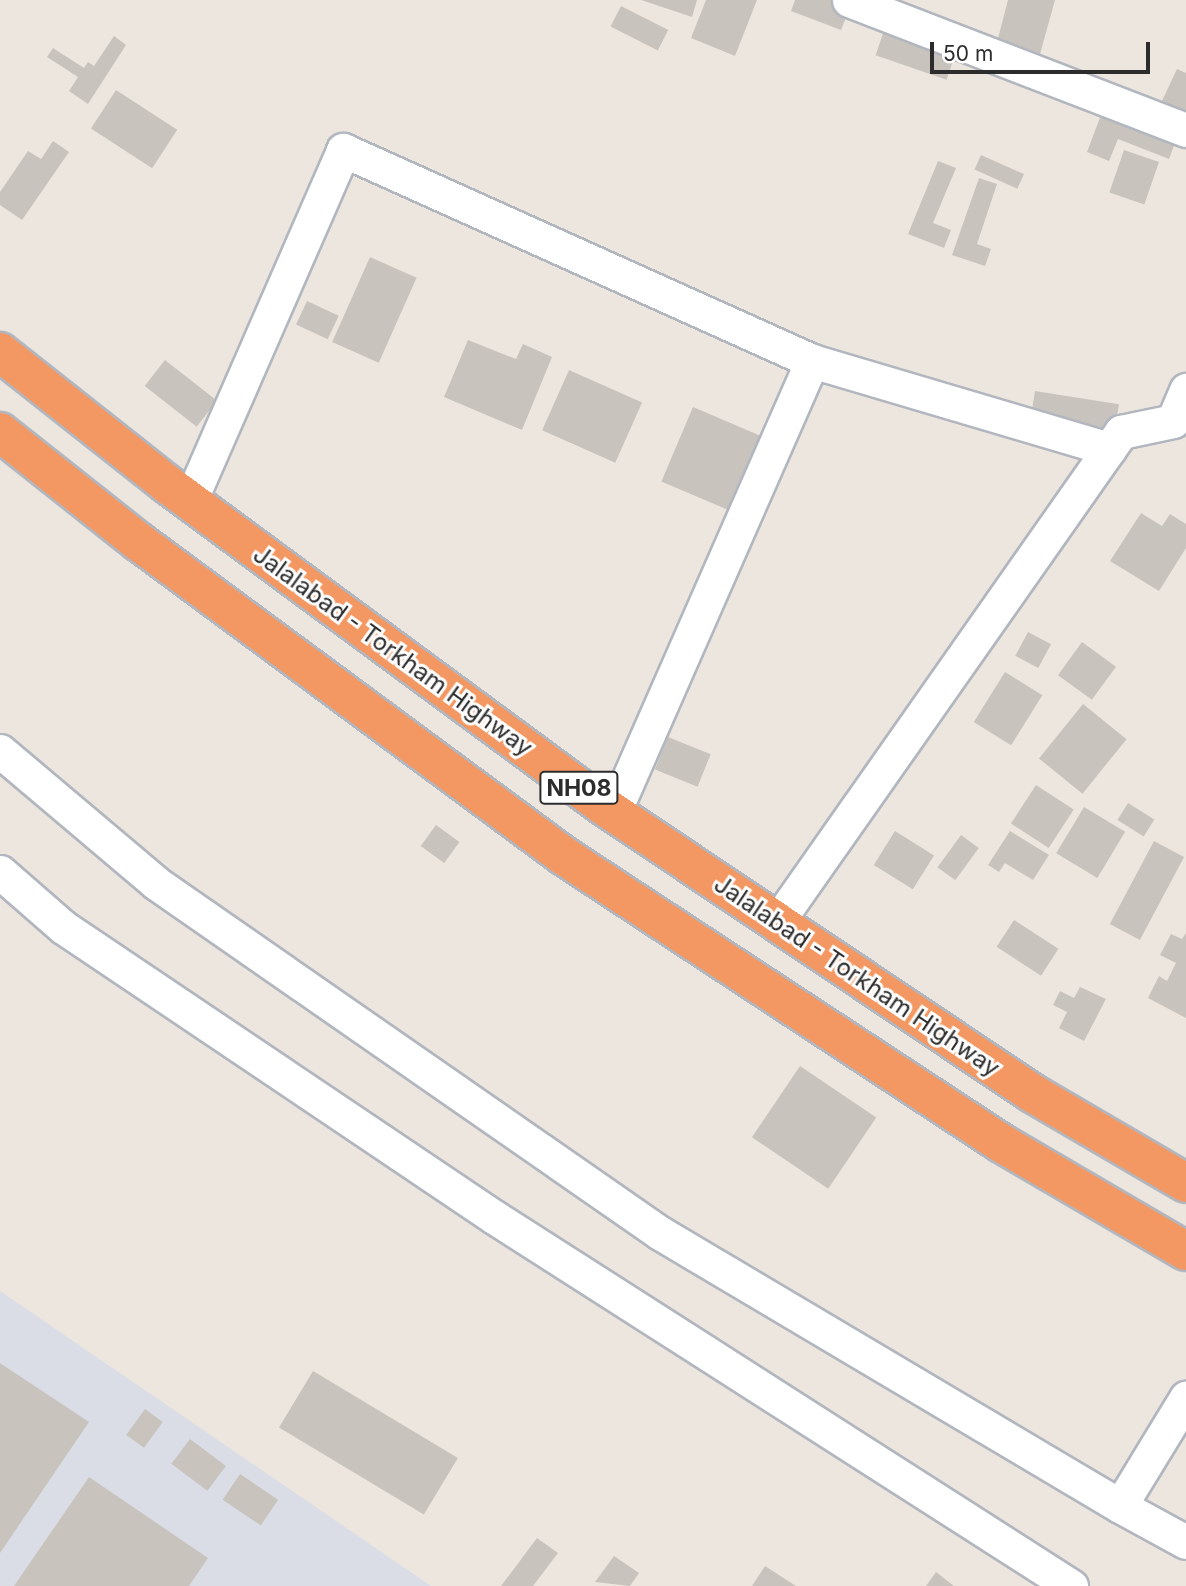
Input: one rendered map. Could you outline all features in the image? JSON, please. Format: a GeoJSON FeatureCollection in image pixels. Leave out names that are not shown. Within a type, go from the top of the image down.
{"type":"FeatureCollection","features":[{"type":"Feature","properties":{"kind":"highway","name":"Jalalabad - Torkham Highway"},"geometry":{"type":"LineString","coordinates":[[0,352],[190,500],[614,813],[1031,1093],[1186,1183]]}},
{"type":"Feature","properties":{"kind":"highway","name":"NH08"},"geometry":{"type":"LineString","coordinates":[[0,432],[139,542],[564,856],[1001,1143],[1186,1251]]}},
{"type":"Feature","properties":{"kind":"street"},"geometry":{"type":"LineString","coordinates":[[849,0],[1186,130]]}},
{"type":"Feature","properties":{"kind":"street"},"geometry":{"type":"LineString","coordinates":[[190,500],[343,150],[812,361],[1109,449]]}},
{"type":"Feature","properties":{"kind":"street"},"geometry":{"type":"LineString","coordinates":[[614,813],[812,361]]}},
{"type":"Feature","properties":{"kind":"street"},"geometry":{"type":"LineString","coordinates":[[777,922],[1121,432],[1173,421],[1186,390]]}},
{"type":"Feature","properties":{"kind":"street"},"geometry":{"type":"LineString","coordinates":[[0,751],[156,883],[660,1233],[1120,1506],[1186,1542]]}},
{"type":"Feature","properties":{"kind":"street"},"geometry":{"type":"LineString","coordinates":[[0,872],[63,927],[482,1209],[1071,1586]]}},
{"type":"Feature","properties":{"kind":"street"},"geometry":{"type":"LineString","coordinates":[[1120,1506],[1186,1398]]}},
{"type":"Feature","properties":{"kind":"shaded area"},"geometry":{"type":"Polygon","coordinates":[[[0,1291],[431,1586],[0,1586],[0,1291]]]}},
{"type":"Feature","properties":{"kind":"building"},"geometry":{"type":"Polygon","coordinates":[[[641,0],[697,0],[692,17],[641,0]]]}},
{"type":"Feature","properties":{"kind":"building"},"geometry":{"type":"Polygon","coordinates":[[[706,0],[757,0],[735,56],[691,38],[706,0]]]}},
{"type":"Feature","properties":{"kind":"building"},"geometry":{"type":"Polygon","coordinates":[[[795,0],[830,0],[850,8],[841,30],[791,11],[795,0]]]}},
{"type":"Feature","properties":{"kind":"building"},"geometry":{"type":"Polygon","coordinates":[[[1008,0],[1055,0],[1040,54],[997,42],[1008,0]]]}},
{"type":"Feature","properties":{"kind":"building"},"geometry":{"type":"Polygon","coordinates":[[[621,6],[668,30],[658,51],[611,26],[621,6]]]}},
{"type":"Feature","properties":{"kind":"building"},"geometry":{"type":"Polygon","coordinates":[[[886,25],[957,49],[946,80],[876,55],[886,25]]]}},
{"type":"Feature","properties":{"kind":"building"},"geometry":{"type":"Polygon","coordinates":[[[114,36],[126,45],[88,104],[69,91],[78,77],[47,57],[53,48],[84,68],[88,62],[94,66],[114,36]]]}},
{"type":"Feature","properties":{"kind":"building"},"geometry":{"type":"Polygon","coordinates":[[[1177,69],[1186,73],[1186,117],[1160,105],[1177,69]]]}},
{"type":"Feature","properties":{"kind":"building"},"geometry":{"type":"Polygon","coordinates":[[[116,90],[177,130],[152,168],[91,129],[116,90]]]}},
{"type":"Feature","properties":{"kind":"building"},"geometry":{"type":"Polygon","coordinates":[[[1104,107],[1178,135],[1169,159],[1118,139],[1109,161],[1087,152],[1104,107]]]}},
{"type":"Feature","properties":{"kind":"building"},"geometry":{"type":"Polygon","coordinates":[[[53,141],[69,152],[22,220],[0,205],[0,192],[28,151],[41,159],[53,141]]]}},
{"type":"Feature","properties":{"kind":"building"},"geometry":{"type":"Polygon","coordinates":[[[1124,150],[1159,162],[1144,205],[1109,193],[1124,150]]]}},
{"type":"Feature","properties":{"kind":"building"},"geometry":{"type":"Polygon","coordinates":[[[981,155],[1024,174],[1017,189],[974,170],[981,155]]]}},
{"type":"Feature","properties":{"kind":"building"},"geometry":{"type":"Polygon","coordinates":[[[938,161],[956,168],[933,223],[951,230],[944,248],[908,234],[938,161]]]}},
{"type":"Feature","properties":{"kind":"building"},"geometry":{"type":"Polygon","coordinates":[[[979,178],[997,184],[977,244],[991,249],[985,266],[952,255],[979,178]]]}},
{"type":"Feature","properties":{"kind":"building"},"geometry":{"type":"Polygon","coordinates":[[[370,257],[417,278],[379,363],[332,342],[370,257]]]}},
{"type":"Feature","properties":{"kind":"building"},"geometry":{"type":"Polygon","coordinates":[[[307,301],[339,316],[328,339],[296,325],[307,301]]]}},
{"type":"Feature","properties":{"kind":"building"},"geometry":{"type":"Polygon","coordinates":[[[468,340],[516,359],[523,344],[552,357],[522,430],[444,397],[468,340]]]}},
{"type":"Feature","properties":{"kind":"building"},"geometry":{"type":"Polygon","coordinates":[[[165,360],[217,401],[197,427],[145,386],[165,360]]]}},
{"type":"Feature","properties":{"kind":"building"},"geometry":{"type":"Polygon","coordinates":[[[569,370],[642,403],[615,463],[542,430],[569,370]]]}},
{"type":"Feature","properties":{"kind":"building"},"geometry":{"type":"Polygon","coordinates":[[[1035,391],[1119,404],[1114,434],[1030,421],[1035,391]]]}},
{"type":"Feature","properties":{"kind":"building"},"geometry":{"type":"Polygon","coordinates":[[[693,407],[768,439],[737,514],[661,482],[693,407]]]}},
{"type":"Feature","properties":{"kind":"building"},"geometry":{"type":"Polygon","coordinates":[[[1141,513],[1162,526],[1170,514],[1186,524],[1186,548],[1159,591],[1110,561],[1141,513]]]}},
{"type":"Feature","properties":{"kind":"building"},"geometry":{"type":"Polygon","coordinates":[[[1028,632],[1051,644],[1038,668],[1015,656],[1028,632]]]}},
{"type":"Feature","properties":{"kind":"building"},"geometry":{"type":"Polygon","coordinates":[[[1082,642],[1116,667],[1092,700],[1058,675],[1082,642]]]}},
{"type":"Feature","properties":{"kind":"building"},"geometry":{"type":"Polygon","coordinates":[[[1005,672],[1042,695],[1011,745],[974,722],[1005,672]]]}},
{"type":"Feature","properties":{"kind":"building"},"geometry":{"type":"Polygon","coordinates":[[[1083,704],[1127,739],[1082,794],[1039,758],[1083,704]]]}},
{"type":"Feature","properties":{"kind":"building"},"geometry":{"type":"Polygon","coordinates":[[[668,737],[711,754],[698,787],[655,769],[668,737]]]}},
{"type":"Feature","properties":{"kind":"building"},"geometry":{"type":"Polygon","coordinates":[[[1036,785],[1074,810],[1049,848],[1011,824],[1036,785]]]}},
{"type":"Feature","properties":{"kind":"building"},"geometry":{"type":"Polygon","coordinates":[[[1128,803],[1154,819],[1144,836],[1117,820],[1128,803]]]}},
{"type":"Feature","properties":{"kind":"building"},"geometry":{"type":"Polygon","coordinates":[[[1084,807],[1125,832],[1097,878],[1056,853],[1084,807]]]}},
{"type":"Feature","properties":{"kind":"building"},"geometry":{"type":"Polygon","coordinates":[[[436,825],[459,842],[444,863],[421,846],[436,825]]]}},
{"type":"Feature","properties":{"kind":"building"},"geometry":{"type":"Polygon","coordinates":[[[895,831],[934,855],[913,889],[874,865],[895,831]]]}},
{"type":"Feature","properties":{"kind":"building"},"geometry":{"type":"Polygon","coordinates":[[[1010,831],[1049,855],[1033,880],[1005,863],[999,872],[988,865],[1010,831]]]}},
{"type":"Feature","properties":{"kind":"building"},"geometry":{"type":"Polygon","coordinates":[[[961,835],[979,848],[955,880],[937,867],[961,835]]]}},
{"type":"Feature","properties":{"kind":"building"},"geometry":{"type":"Polygon","coordinates":[[[1154,841],[1184,857],[1140,940],[1110,924],[1154,841]]]}},
{"type":"Feature","properties":{"kind":"building"},"geometry":{"type":"Polygon","coordinates":[[[1014,920],[1058,949],[1041,976],[997,947],[1014,920]]]}},
{"type":"Feature","properties":{"kind":"building"},"geometry":{"type":"Polygon","coordinates":[[[1186,933],[1186,1018],[1148,998],[1159,976],[1167,981],[1176,963],[1160,955],[1171,934],[1182,939],[1186,933]]]}},
{"type":"Feature","properties":{"kind":"building"},"geometry":{"type":"Polygon","coordinates":[[[1080,987],[1106,999],[1084,1041],[1059,1028],[1067,1012],[1053,1005],[1060,991],[1074,998],[1080,987]]]}},
{"type":"Feature","properties":{"kind":"building"},"geometry":{"type":"Polygon","coordinates":[[[800,1066],[876,1117],[828,1189],[752,1137],[800,1066]]]}},
{"type":"Feature","properties":{"kind":"building"},"geometry":{"type":"Polygon","coordinates":[[[0,1363],[89,1422],[0,1553],[0,1363]]]}},
{"type":"Feature","properties":{"kind":"building"},"geometry":{"type":"Polygon","coordinates":[[[313,1371],[458,1458],[424,1515],[279,1428],[313,1371]]]}},
{"type":"Feature","properties":{"kind":"building"},"geometry":{"type":"Polygon","coordinates":[[[145,1409],[163,1422],[144,1448],[126,1435],[145,1409]]]}},
{"type":"Feature","properties":{"kind":"building"},"geometry":{"type":"Polygon","coordinates":[[[190,1439],[226,1466],[207,1491],[171,1464],[190,1439]]]}},
{"type":"Feature","properties":{"kind":"building"},"geometry":{"type":"Polygon","coordinates":[[[240,1474],[278,1500],[261,1525],[223,1500],[240,1474]]]}},
{"type":"Feature","properties":{"kind":"building"},"geometry":{"type":"Polygon","coordinates":[[[89,1477],[208,1558],[189,1586],[14,1586],[89,1477]]]}},
{"type":"Feature","properties":{"kind":"building"},"geometry":{"type":"Polygon","coordinates":[[[537,1538],[558,1553],[533,1586],[501,1586],[537,1538]]]}},
{"type":"Feature","properties":{"kind":"building"},"geometry":{"type":"Polygon","coordinates":[[[614,1556],[639,1573],[630,1586],[595,1582],[614,1556]]]}},
{"type":"Feature","properties":{"kind":"building"},"geometry":{"type":"Polygon","coordinates":[[[765,1566],[796,1586],[752,1586],[765,1566]]]}},
{"type":"Feature","properties":{"kind":"building"},"geometry":{"type":"Polygon","coordinates":[[[936,1572],[954,1586],[926,1586],[936,1572]]]}}]}
